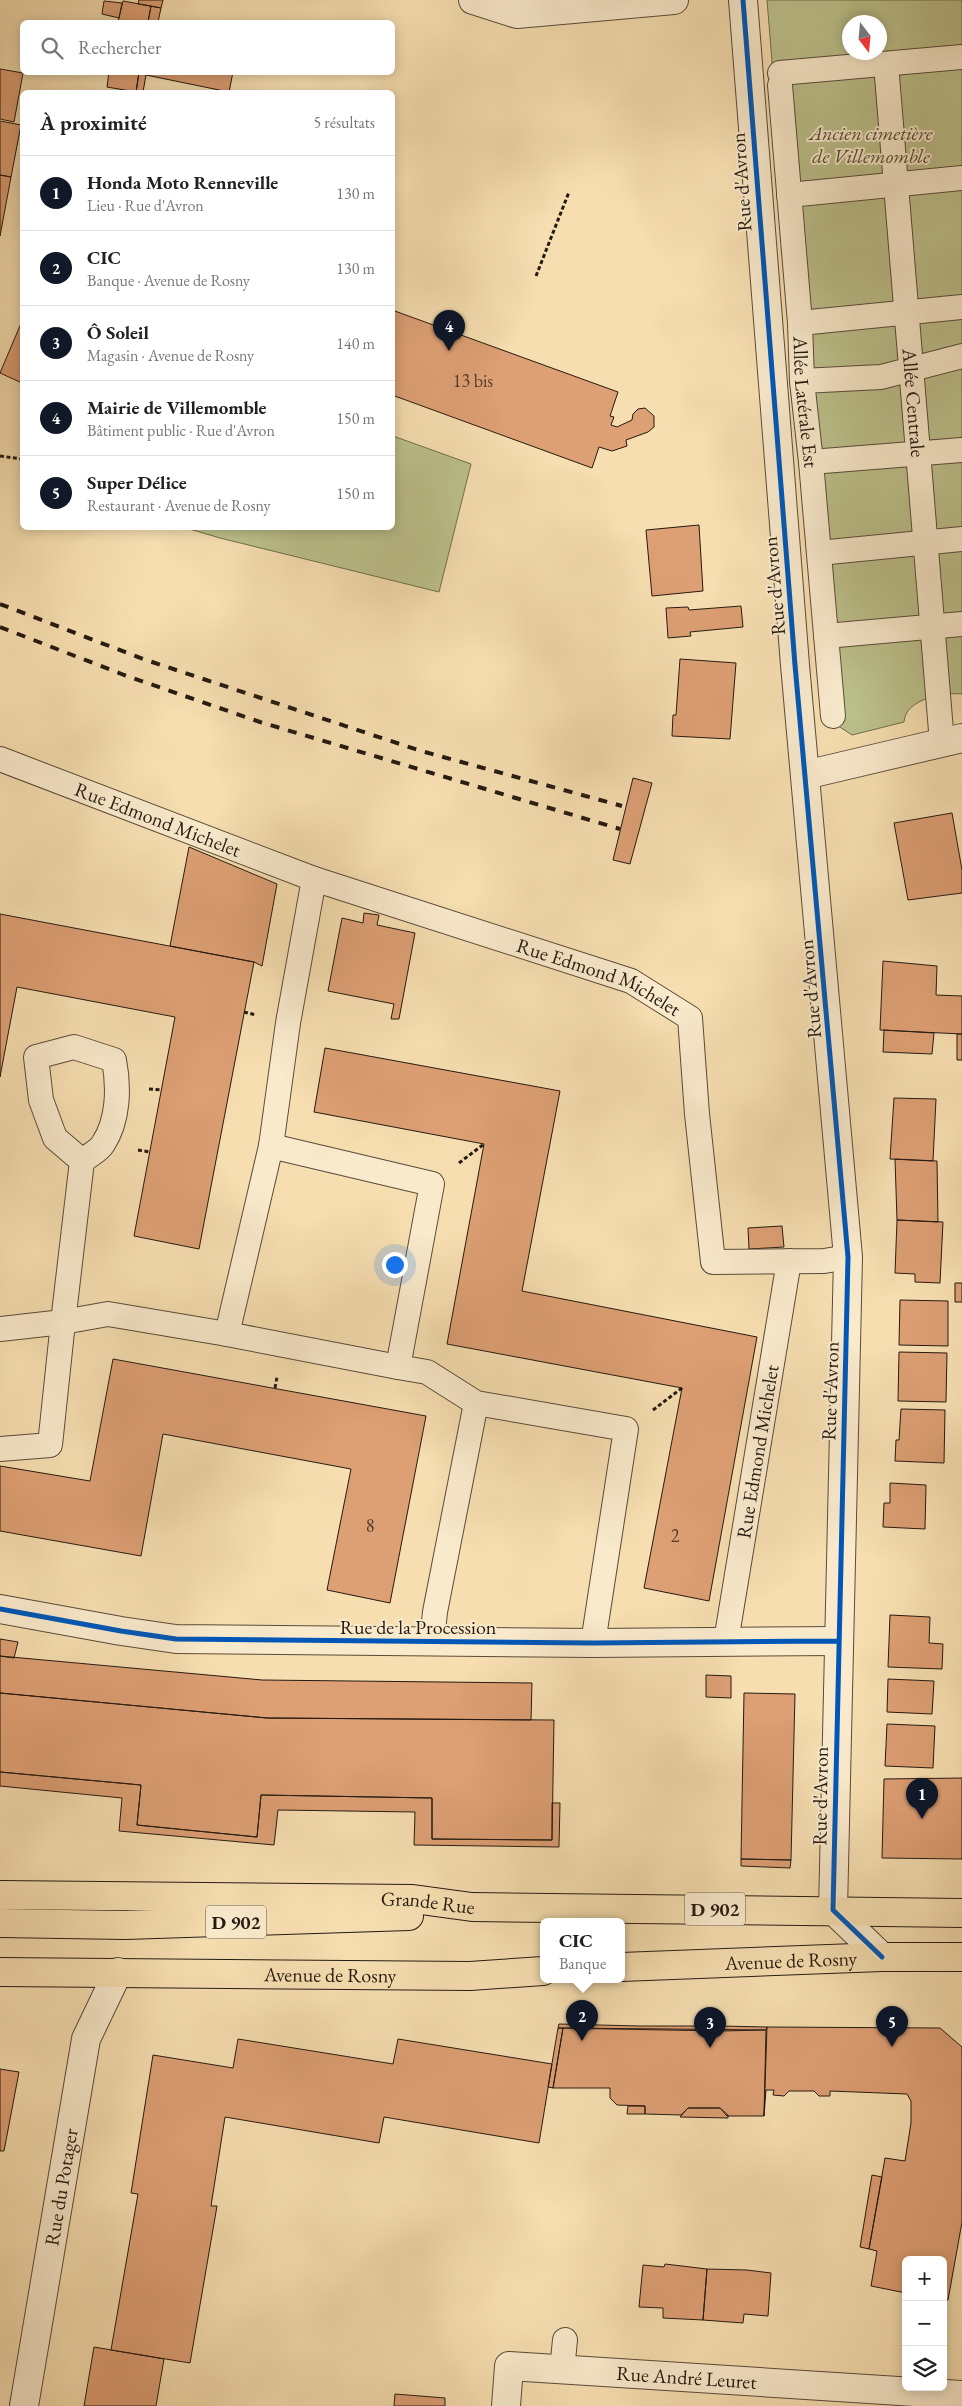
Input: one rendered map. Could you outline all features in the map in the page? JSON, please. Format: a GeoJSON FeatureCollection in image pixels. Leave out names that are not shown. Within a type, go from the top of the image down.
{"type":"FeatureCollection","features":[{"type":"Feature","properties":{"kind":"main road","name":"Grande Rue"},"geometry":{"type":"LineString","coordinates":[[0,1895],[414,1899],[472,1908]]}},
{"type":"Feature","properties":{"kind":"main road","name":"D 902"},"geometry":{"type":"LineString","coordinates":[[472,1908],[833,1910],[962,1913]]}},
{"type":"Feature","properties":{"kind":"main road","name":"Grande Rue"},"geometry":{"type":"LineString","coordinates":[[0,1923],[125,1925],[402,1917],[472,1908]]}},
{"type":"Feature","properties":{"kind":"main road","name":"Avenue de Rosny"},"geometry":{"type":"LineString","coordinates":[[625,1967],[882,1957],[962,1957]]}},
{"type":"Feature","properties":{"kind":"main road","name":"Avenue de Rosny"},"geometry":{"type":"LineString","coordinates":[[118,1972],[470,1976],[540,1971]]}},
{"type":"Feature","properties":{"kind":"main road"},"geometry":{"type":"LineString","coordinates":[[0,1972],[118,1972]]}},
{"type":"Feature","properties":{"kind":"street"},"geometry":{"type":"LineString","coordinates":[[473,0],[517,14],[674,0]]}},
{"type":"Feature","properties":{"kind":"street","name":"Rue d'Avron"},"geometry":{"type":"LineString","coordinates":[[743,0],[805,775],[848,1257],[833,1910]]}},
{"type":"Feature","properties":{"kind":"street"},"geometry":{"type":"LineString","coordinates":[[805,775],[952,740]]}},
{"type":"Feature","properties":{"kind":"street","name":"Rue de la Procession"},"geometry":{"type":"LineString","coordinates":[[0,1609],[176,1639],[593,1643],[838,1641]]}},
{"type":"Feature","properties":{"kind":"street"},"geometry":{"type":"LineString","coordinates":[[833,1910],[882,1957]]}},
{"type":"Feature","properties":{"kind":"street","name":"Rue du Potager"},"geometry":{"type":"LineString","coordinates":[[24,2406],[86,2039],[118,1972]]}},
{"type":"Feature","properties":{"kind":"street","name":"Rue André Leuret"},"geometry":{"type":"LineString","coordinates":[[506,2406],[509,2366],[962,2395]]}},
{"type":"Feature","properties":{"kind":"lane"},"geometry":{"type":"LineString","coordinates":[[886,64],[962,57]]}},
{"type":"Feature","properties":{"kind":"lane","name":"Allée Latérale Est"},"geometry":{"type":"LineString","coordinates":[[833,716],[802,380],[800,323],[780,79],[886,64]]}},
{"type":"Feature","properties":{"kind":"lane","name":"Allée Centrale"},"geometry":{"type":"LineString","coordinates":[[886,64],[933,626],[952,740]]}},
{"type":"Feature","properties":{"kind":"lane"},"geometry":{"type":"LineString","coordinates":[[789,195],[962,178]]}},
{"type":"Feature","properties":{"kind":"lane"},"geometry":{"type":"LineString","coordinates":[[800,323],[962,307]]}},
{"type":"Feature","properties":{"kind":"lane"},"geometry":{"type":"LineString","coordinates":[[802,380],[881,377],[962,356]]}},
{"type":"Feature","properties":{"kind":"lane"},"geometry":{"type":"LineString","coordinates":[[811,462],[962,450]]}},
{"type":"Feature","properties":{"kind":"lane"},"geometry":{"type":"LineString","coordinates":[[819,552],[962,539]]}},
{"type":"Feature","properties":{"kind":"lane"},"geometry":{"type":"LineString","coordinates":[[826,636],[962,624]]}},
{"type":"Feature","properties":{"kind":"lane","name":"Rue Edmond Michelet"},"geometry":{"type":"LineString","coordinates":[[0,759],[314,879],[631,981],[690,1018],[697,1114],[713,1262],[824,1261],[848,1257]]}},
{"type":"Feature","properties":{"kind":"lane"},"geometry":{"type":"LineString","coordinates":[[227,1334],[271,1146],[288,1023],[314,879]]}},
{"type":"Feature","properties":{"kind":"lane"},"geometry":{"type":"LineString","coordinates":[[0,1449],[50,1445],[82,1161],[103,1145],[115,1114],[119,1084],[114,1060],[74,1047],[36,1057],[41,1100],[55,1138],[82,1161]]}},
{"type":"Feature","properties":{"kind":"lane"},"geometry":{"type":"LineString","coordinates":[[271,1146],[432,1184],[398,1367]]}},
{"type":"Feature","properties":{"kind":"lane","name":"Rue Edmond Michelet"},"geometry":{"type":"LineString","coordinates":[[726,1641],[789,1261]]}},
{"type":"Feature","properties":{"kind":"lane"},"geometry":{"type":"LineString","coordinates":[[0,1329],[63,1322],[108,1314],[227,1334],[427,1372],[476,1403],[626,1429],[593,1643]]}},
{"type":"Feature","properties":{"kind":"lane"},"geometry":{"type":"LineString","coordinates":[[432,1642],[435,1612],[476,1403]]}},
{"type":"Feature","properties":{"kind":"lane"},"geometry":{"type":"LineString","coordinates":[[562,2370],[565,2340]]}},
{"type":"Feature","properties":{"kind":"path"},"geometry":{"type":"LineString","coordinates":[[536,276],[569,192]]}},
{"type":"Feature","properties":{"kind":"path"},"geometry":{"type":"LineString","coordinates":[[0,456],[20,460]]}},
{"type":"Feature","properties":{"kind":"green space","name":"Ancien cimetière de Villemomble"},"geometry":{"type":"Polygon","coordinates":[[[767,0],[962,0],[962,694],[945,694],[927,699],[911,708],[906,714],[904,722],[852,735],[829,720],[797,367],[767,0]]]}},
{"type":"Feature","properties":{"kind":"green space"},"geometry":{"type":"Polygon","coordinates":[[[395,437],[471,464],[439,592],[193,530],[395,530],[395,437]]]}},
{"type":"Feature","properties":{"kind":"building"},"geometry":{"type":"Polygon","coordinates":[[[139,0],[163,0],[161,8],[138,4],[139,0]]]}},
{"type":"Feature","properties":{"kind":"building"},"geometry":{"type":"Polygon","coordinates":[[[104,1],[122,3],[119,18],[102,14],[104,1]]]}},
{"type":"Feature","properties":{"kind":"building"},"geometry":{"type":"Polygon","coordinates":[[[123,1],[151,6],[148,20],[118,20],[123,1]]]}},
{"type":"Feature","properties":{"kind":"building"},"geometry":{"type":"Polygon","coordinates":[[[151,6],[161,8],[158,20],[148,20],[151,6]]]}},
{"type":"Feature","properties":{"kind":"building"},"geometry":{"type":"Polygon","coordinates":[[[0,69],[20,72],[20,75],[23,75],[14,122],[0,119],[0,69]]]}},
{"type":"Feature","properties":{"kind":"building"},"geometry":{"type":"Polygon","coordinates":[[[109,75],[139,75],[136,90],[107,87],[109,75]]]}},
{"type":"Feature","properties":{"kind":"building"},"geometry":{"type":"Polygon","coordinates":[[[139,75],[146,75],[143,90],[136,90],[139,75]]]}},
{"type":"Feature","properties":{"kind":"building"},"geometry":{"type":"Polygon","coordinates":[[[146,75],[232,75],[229,90],[219,90],[146,75]]]}},
{"type":"Feature","properties":{"kind":"building"},"geometry":{"type":"Polygon","coordinates":[[[0,121],[20,125],[11,177],[0,175],[0,121]]]}},
{"type":"Feature","properties":{"kind":"building"},"geometry":{"type":"Polygon","coordinates":[[[0,175],[11,177],[0,236],[0,175]]]}},
{"type":"Feature","properties":{"kind":"building"},"geometry":{"type":"Polygon","coordinates":[[[395,311],[618,392],[610,416],[614,417],[611,425],[617,427],[632,420],[633,414],[638,409],[645,408],[654,416],[654,427],[648,432],[626,440],[627,446],[612,451],[599,447],[592,468],[395,396],[395,311]]]}},
{"type":"Feature","properties":{"kind":"building"},"geometry":{"type":"Polygon","coordinates":[[[20,326],[20,382],[0,373],[20,326]]]}},
{"type":"Feature","properties":{"kind":"building"},"geometry":{"type":"Polygon","coordinates":[[[699,525],[703,591],[652,596],[646,530],[699,525]]]}},
{"type":"Feature","properties":{"kind":"building"},"geometry":{"type":"Polygon","coordinates":[[[741,606],[743,627],[690,632],[691,636],[668,638],[666,608],[688,607],[689,610],[741,606]]]}},
{"type":"Feature","properties":{"kind":"building"},"geometry":{"type":"Polygon","coordinates":[[[680,659],[736,663],[730,739],[672,736],[673,715],[676,715],[680,659]]]}},
{"type":"Feature","properties":{"kind":"building"},"geometry":{"type":"Polygon","coordinates":[[[633,778],[652,783],[630,864],[613,860],[633,778]]]}},
{"type":"Feature","properties":{"kind":"building"},"geometry":{"type":"Polygon","coordinates":[[[952,813],[962,870],[962,893],[908,900],[894,823],[952,813]]]}},
{"type":"Feature","properties":{"kind":"building"},"geometry":{"type":"Polygon","coordinates":[[[189,847],[277,884],[262,966],[254,962],[170,946],[189,847]]]}},
{"type":"Feature","properties":{"kind":"building"},"geometry":{"type":"Polygon","coordinates":[[[364,913],[379,915],[377,925],[415,933],[399,1019],[391,1019],[394,1004],[328,991],[342,918],[363,923],[364,913]]]}},
{"type":"Feature","properties":{"kind":"building"},"geometry":{"type":"Polygon","coordinates":[[[0,914],[254,962],[199,1249],[134,1236],[175,1017],[17,987],[0,1077],[0,914]]]}},
{"type":"Feature","properties":{"kind":"building"},"geometry":{"type":"Polygon","coordinates":[[[883,961],[937,966],[936,995],[962,996],[962,1034],[880,1030],[883,961]]]}},
{"type":"Feature","properties":{"kind":"building"},"geometry":{"type":"Polygon","coordinates":[[[884,1030],[934,1033],[932,1054],[883,1052],[884,1030]]]}},
{"type":"Feature","properties":{"kind":"building"},"geometry":{"type":"Polygon","coordinates":[[[957,1034],[962,1034],[962,1060],[957,1060],[957,1034]]]}},
{"type":"Feature","properties":{"kind":"building"},"geometry":{"type":"Polygon","coordinates":[[[325,1048],[560,1091],[522,1291],[757,1337],[709,1601],[644,1588],[682,1388],[447,1344],[484,1144],[314,1112],[325,1048]]]}},
{"type":"Feature","properties":{"kind":"building"},"geometry":{"type":"Polygon","coordinates":[[[894,1098],[936,1099],[933,1161],[890,1159],[894,1098]]]}},
{"type":"Feature","properties":{"kind":"building"},"geometry":{"type":"Polygon","coordinates":[[[895,1159],[937,1161],[938,1222],[897,1220],[895,1159]]]}},
{"type":"Feature","properties":{"kind":"building"},"geometry":{"type":"Polygon","coordinates":[[[897,1220],[943,1222],[940,1283],[915,1282],[915,1274],[895,1273],[897,1220]]]}},
{"type":"Feature","properties":{"kind":"building"},"geometry":{"type":"Polygon","coordinates":[[[782,1226],[784,1247],[749,1249],[748,1228],[782,1226]]]}},
{"type":"Feature","properties":{"kind":"building"},"geometry":{"type":"Polygon","coordinates":[[[955,1283],[962,1283],[962,1302],[955,1302],[955,1283]]]}},
{"type":"Feature","properties":{"kind":"building"},"geometry":{"type":"Polygon","coordinates":[[[900,1300],[948,1301],[948,1346],[899,1345],[900,1300]]]}},
{"type":"Feature","properties":{"kind":"building"},"geometry":{"type":"Polygon","coordinates":[[[899,1352],[947,1353],[946,1402],[898,1401],[899,1352]]]}},
{"type":"Feature","properties":{"kind":"building"},"geometry":{"type":"Polygon","coordinates":[[[113,1359],[426,1416],[390,1603],[327,1590],[351,1469],[163,1434],[141,1556],[0,1531],[0,1466],[90,1481],[113,1359]]]}},
{"type":"Feature","properties":{"kind":"building"},"geometry":{"type":"Polygon","coordinates":[[[901,1409],[945,1410],[944,1463],[895,1461],[896,1440],[899,1440],[901,1409]]]}},
{"type":"Feature","properties":{"kind":"building"},"geometry":{"type":"Polygon","coordinates":[[[890,1483],[926,1485],[925,1529],[883,1527],[884,1503],[890,1503],[890,1483]]]}},
{"type":"Feature","properties":{"kind":"building"},"geometry":{"type":"Polygon","coordinates":[[[890,1615],[930,1617],[929,1643],[943,1644],[942,1669],[888,1667],[890,1615]]]}},
{"type":"Feature","properties":{"kind":"building"},"geometry":{"type":"Polygon","coordinates":[[[0,1639],[18,1642],[14,1658],[0,1656],[0,1639]]]}},
{"type":"Feature","properties":{"kind":"building"},"geometry":{"type":"Polygon","coordinates":[[[0,1656],[262,1680],[532,1683],[531,1720],[267,1718],[0,1693],[0,1656]]]}},
{"type":"Feature","properties":{"kind":"building"},"geometry":{"type":"Polygon","coordinates":[[[706,1675],[731,1676],[731,1698],[706,1697],[706,1675]]]}},
{"type":"Feature","properties":{"kind":"building"},"geometry":{"type":"Polygon","coordinates":[[[888,1679],[934,1681],[932,1714],[887,1712],[888,1679]]]}},
{"type":"Feature","properties":{"kind":"building"},"geometry":{"type":"Polygon","coordinates":[[[0,1693],[267,1718],[554,1720],[552,1840],[432,1839],[432,1798],[261,1795],[257,1837],[137,1825],[141,1785],[0,1772],[0,1693]]]}},
{"type":"Feature","properties":{"kind":"building"},"geometry":{"type":"Polygon","coordinates":[[[744,1693],[795,1694],[791,1860],[741,1859],[744,1693]]]}},
{"type":"Feature","properties":{"kind":"building"},"geometry":{"type":"Polygon","coordinates":[[[887,1724],[935,1726],[933,1768],[885,1766],[887,1724]]]}},
{"type":"Feature","properties":{"kind":"building"},"geometry":{"type":"Polygon","coordinates":[[[0,1772],[141,1785],[137,1825],[257,1837],[261,1795],[432,1798],[432,1839],[552,1840],[552,1803],[560,1803],[559,1847],[414,1845],[415,1812],[278,1810],[274,1845],[119,1831],[122,1798],[0,1786],[0,1772]]]}},
{"type":"Feature","properties":{"kind":"building"},"geometry":{"type":"Polygon","coordinates":[[[962,1778],[962,1859],[882,1858],[884,1779],[962,1778]]]}},
{"type":"Feature","properties":{"kind":"building"},"geometry":{"type":"Polygon","coordinates":[[[741,1859],[791,1860],[790,1868],[741,1866],[741,1859]]]}},
{"type":"Feature","properties":{"kind":"building"},"geometry":{"type":"Polygon","coordinates":[[[559,2024],[721,2026],[721,2031],[558,2028],[559,2024]]]}},
{"type":"Feature","properties":{"kind":"building"},"geometry":{"type":"Polygon","coordinates":[[[721,2026],[767,2027],[766,2030],[721,2031],[721,2026]]]}},
{"type":"Feature","properties":{"kind":"building"},"geometry":{"type":"Polygon","coordinates":[[[767,2027],[940,2028],[962,2047],[962,2222],[948,2300],[947,2256],[902,2256],[902,2292],[871,2286],[877,2251],[869,2249],[885,2158],[905,2161],[911,2123],[911,2101],[907,2094],[830,2091],[830,2096],[819,2096],[814,2091],[789,2091],[784,2096],[773,2095],[774,2090],[766,2090],[764,2116],[767,2027]]]}},
{"type":"Feature","properties":{"kind":"building"},"geometry":{"type":"Polygon","coordinates":[[[558,2028],[563,2028],[553,2088],[548,2087],[558,2028]]]}},
{"type":"Feature","properties":{"kind":"building"},"geometry":{"type":"Polygon","coordinates":[[[563,2028],[766,2030],[764,2116],[727,2116],[720,2108],[688,2108],[681,2115],[645,2114],[645,2106],[617,2105],[610,2098],[610,2088],[553,2088],[563,2028]]]}},
{"type":"Feature","properties":{"kind":"building"},"geometry":{"type":"Polygon","coordinates":[[[238,2039],[393,2064],[398,2039],[552,2064],[539,2143],[384,2117],[379,2143],[225,2117],[211,2206],[217,2206],[190,2363],[111,2350],[138,2194],[131,2193],[153,2055],[233,2068],[238,2039]]]}},
{"type":"Feature","properties":{"kind":"building"},"geometry":{"type":"Polygon","coordinates":[[[0,2069],[19,2072],[4,2151],[0,2151],[0,2069]]]}},
{"type":"Feature","properties":{"kind":"building"},"geometry":{"type":"Polygon","coordinates":[[[628,2106],[645,2106],[645,2114],[627,2114],[628,2106]]]}},
{"type":"Feature","properties":{"kind":"building"},"geometry":{"type":"Polygon","coordinates":[[[688,2108],[720,2108],[728,2115],[728,2118],[680,2117],[688,2108]]]}},
{"type":"Feature","properties":{"kind":"building"},"geometry":{"type":"Polygon","coordinates":[[[872,2175],[882,2177],[869,2249],[860,2247],[872,2175]]]}},
{"type":"Feature","properties":{"kind":"building"},"geometry":{"type":"Polygon","coordinates":[[[665,2264],[707,2269],[703,2320],[663,2318],[663,2308],[639,2307],[643,2265],[664,2267],[665,2264]]]}},
{"type":"Feature","properties":{"kind":"building"},"geometry":{"type":"Polygon","coordinates":[[[707,2269],[771,2273],[768,2316],[744,2314],[743,2323],[703,2320],[707,2269]]]}},
{"type":"Feature","properties":{"kind":"building"},"geometry":{"type":"Polygon","coordinates":[[[94,2347],[164,2359],[156,2406],[84,2406],[94,2347]]]}},
{"type":"Feature","properties":{"kind":"building"},"geometry":{"type":"Polygon","coordinates":[[[395,2394],[445,2398],[445,2406],[394,2406],[395,2394]]]}},
{"type":"Feature","properties":{"kind":"railway"},"geometry":{"type":"LineString","coordinates":[[0,604],[143,659],[421,751],[622,806]]}},
{"type":"Feature","properties":{"kind":"railway"},"geometry":{"type":"LineString","coordinates":[[0,627],[124,675],[260,722],[620,829]]}},
{"type":"Feature","properties":{"kind":"cycle path"},"geometry":{"type":"LineString","coordinates":[[743,0],[795,665],[848,1257],[833,1910],[882,1957]]}},
{"type":"Feature","properties":{"kind":"cycle path"},"geometry":{"type":"LineString","coordinates":[[0,1609],[176,1639],[593,1643],[838,1641]]}},
{"type":"Feature","properties":{"kind":"place","name":"Mairie de Villemomble"},"geometry":{"type":"Point","coordinates":[449,351]}},
{"type":"Feature","properties":{"kind":"place","name":"Honda Moto Renneville"},"geometry":{"type":"Point","coordinates":[922,1819]}},
{"type":"Feature","properties":{"kind":"place","name":"CIC"},"geometry":{"type":"Point","coordinates":[582,2041]}},
{"type":"Feature","properties":{"kind":"place","name":"Super Délice"},"geometry":{"type":"Point","coordinates":[892,2047]}},
{"type":"Feature","properties":{"kind":"place","name":"Ô Soleil"},"geometry":{"type":"Point","coordinates":[710,2048]}}]}
